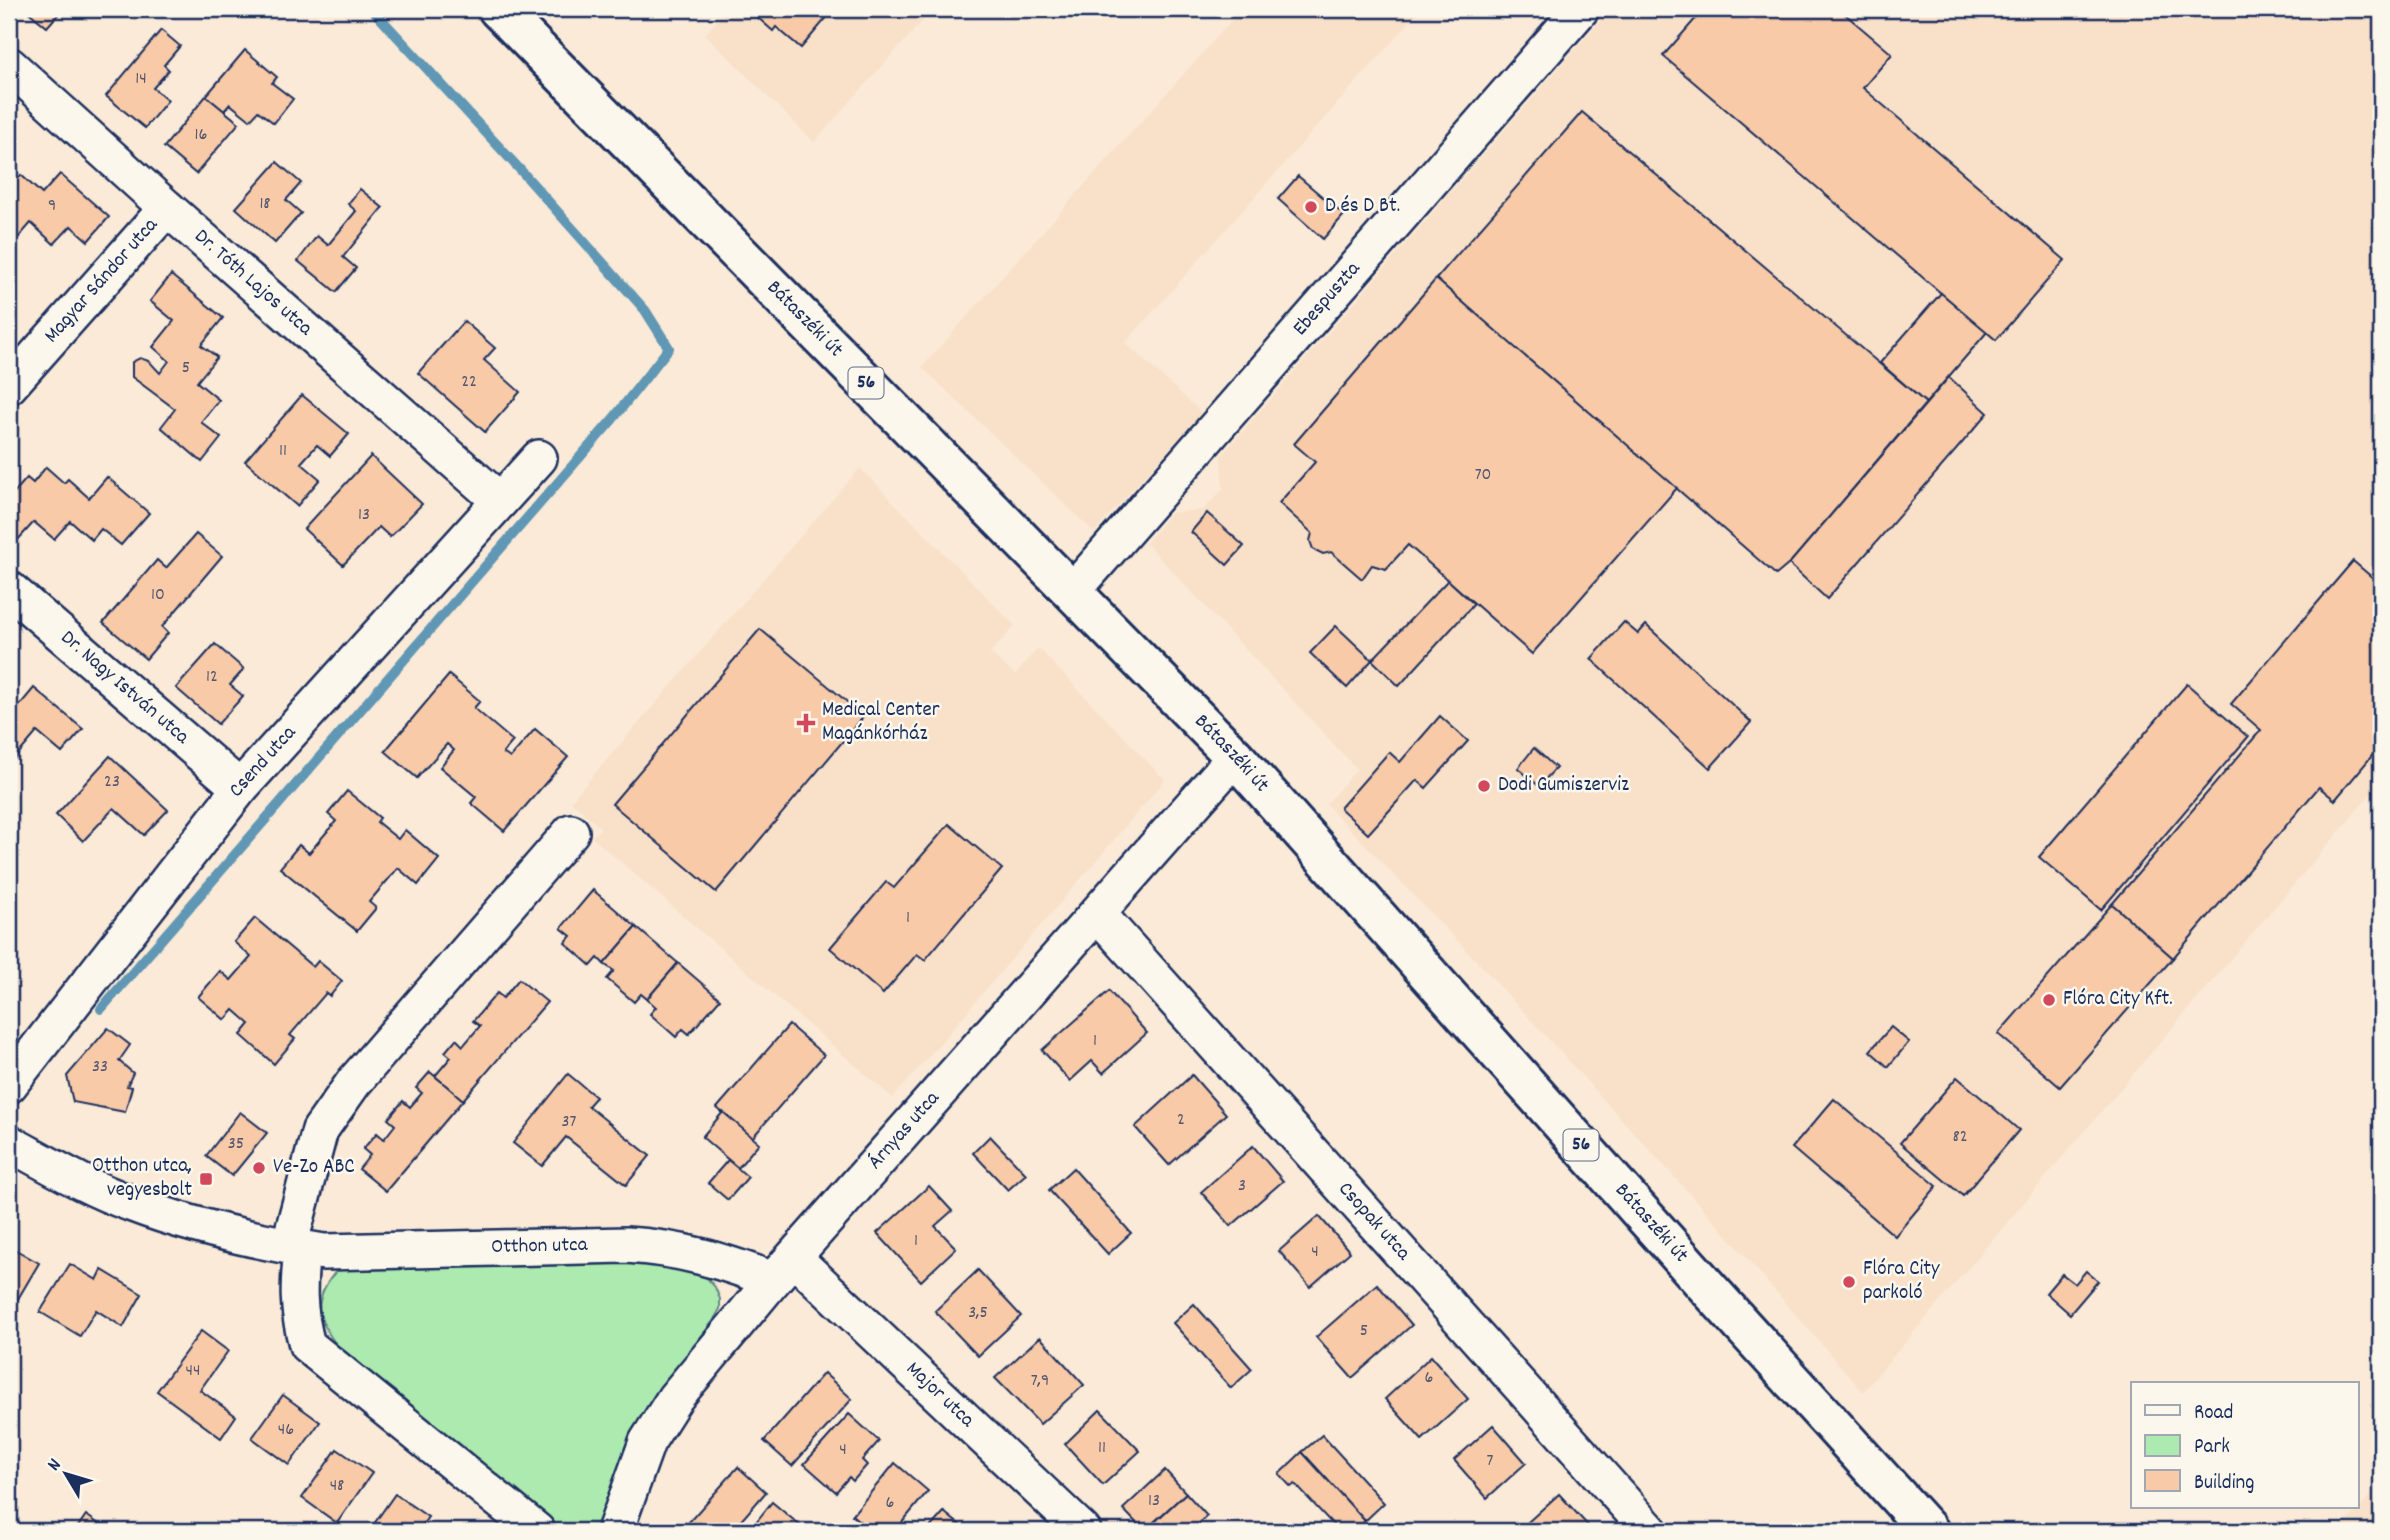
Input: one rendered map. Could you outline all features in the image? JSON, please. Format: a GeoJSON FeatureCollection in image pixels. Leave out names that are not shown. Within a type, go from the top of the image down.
{"type":"FeatureCollection","features":[{"type":"Feature","properties":{"kind":"main road","name":"Bátaszéki út"},"geometry":{"type":"LineString","coordinates":[[498,9],[1235,757],[1929,1531]]}},
{"type":"Feature","properties":{"kind":"street","name":"Ebespuszta"},"geometry":{"type":"LineString","coordinates":[[1073,591],[1581,9]]}},
{"type":"Feature","properties":{"kind":"street","name":"Dr. Tóth Lajos utca"},"geometry":{"type":"LineString","coordinates":[[9,65],[500,501]]}},
{"type":"Feature","properties":{"kind":"street","name":"Magyar Sándor utca"},"geometry":{"type":"LineString","coordinates":[[9,386],[167,208]]}},
{"type":"Feature","properties":{"kind":"street","name":"Csend utca"},"geometry":{"type":"LineString","coordinates":[[9,1085],[240,788],[540,458]]}},
{"type":"Feature","properties":{"kind":"street","name":"Dr. Nagy István utca"},"geometry":{"type":"LineString","coordinates":[[9,589],[240,788]]}},
{"type":"Feature","properties":{"kind":"street","name":"Árnyas utca"},"geometry":{"type":"LineString","coordinates":[[615,1531],[647,1442],[675,1398],[784,1269],[1235,757]]}},
{"type":"Feature","properties":{"kind":"street"},"geometry":{"type":"LineString","coordinates":[[537,1531],[307,1345],[300,1320],[296,1248],[320,1130],[354,1082],[571,832]]}},
{"type":"Feature","properties":{"kind":"street","name":"Csopak utca"},"geometry":{"type":"LineString","coordinates":[[1097,914],[1650,1531]]}},
{"type":"Feature","properties":{"kind":"street","name":"Otthon utca"},"geometry":{"type":"LineString","coordinates":[[9,1143],[82,1182],[130,1203],[190,1222],[296,1248],[324,1252],[626,1245],[660,1247],[784,1269]]}},
{"type":"Feature","properties":{"kind":"street","name":"Major utca"},"geometry":{"type":"LineString","coordinates":[[784,1269],[1083,1531]]}},
{"type":"Feature","properties":{"kind":"shaded area"},"geometry":{"type":"Polygon","coordinates":[[[728,9],[933,9],[814,142],[705,34],[728,9]]]}},
{"type":"Feature","properties":{"kind":"shaded area"},"geometry":{"type":"Polygon","coordinates":[[[1242,9],[1421,9],[1125,343],[1202,413],[1094,532],[922,367],[1242,9]]]}},
{"type":"Feature","properties":{"kind":"shaded area"},"geometry":{"type":"Polygon","coordinates":[[[1610,9],[2381,9],[2381,782],[1863,1392],[1712,1218],[1477,961],[1326,804],[1357,769],[1146,543],[1171,513],[1203,510],[1223,489],[1221,456],[1610,9]]]}},
{"type":"Feature","properties":{"kind":"shaded area"},"geometry":{"type":"Polygon","coordinates":[[[860,468],[1015,626],[990,653],[1015,675],[1038,648],[1165,780],[893,1098],[592,837],[601,828],[571,801],[860,468]]]}},
{"type":"Feature","properties":{"kind":"shaded area"},"geometry":{"type":"Polygon","coordinates":[[[2381,1483],[2381,1531],[2339,1531],[2381,1483]]]}},
{"type":"Feature","properties":{"kind":"green space"},"geometry":{"type":"Polygon","coordinates":[[[592,1257],[692,1269],[707,1278],[715,1287],[720,1299],[720,1309],[666,1382],[633,1435],[600,1519],[591,1531],[558,1531],[340,1349],[321,1318],[320,1300],[323,1290],[338,1269],[592,1257]]]}},
{"type":"Feature","properties":{"kind":"building"},"geometry":{"type":"Polygon","coordinates":[[[25,9],[63,9],[47,27],[25,9]]]}},
{"type":"Feature","properties":{"kind":"building"},"geometry":{"type":"Polygon","coordinates":[[[754,9],[834,9],[801,48],[776,27],[773,31],[757,17],[760,14],[754,9]]]}},
{"type":"Feature","properties":{"kind":"building"},"geometry":{"type":"Polygon","coordinates":[[[1704,9],[1839,9],[1892,54],[1863,88],[2065,260],[1996,340],[1663,56],[1704,9]]]}},
{"type":"Feature","properties":{"kind":"building"},"geometry":{"type":"Polygon","coordinates":[[[161,30],[180,46],[164,65],[169,70],[153,88],[168,100],[145,128],[106,96],[161,30]]]}},
{"type":"Feature","properties":{"kind":"building"},"geometry":{"type":"Polygon","coordinates":[[[245,50],[277,77],[272,83],[293,99],[274,123],[258,111],[250,120],[230,104],[224,111],[206,96],[245,50]]]}},
{"type":"Feature","properties":{"kind":"building"},"geometry":{"type":"Polygon","coordinates":[[[206,96],[239,123],[196,174],[164,147],[206,96]]]}},
{"type":"Feature","properties":{"kind":"building"},"geometry":{"type":"Polygon","coordinates":[[[1582,112],[1926,403],[1789,564],[1776,575],[1436,279],[1582,112]]]}},
{"type":"Feature","properties":{"kind":"building"},"geometry":{"type":"Polygon","coordinates":[[[277,162],[301,183],[286,200],[301,213],[275,243],[236,208],[277,162]]]}},
{"type":"Feature","properties":{"kind":"building"},"geometry":{"type":"Polygon","coordinates":[[[60,174],[109,217],[88,241],[71,226],[54,244],[31,223],[12,245],[9,243],[9,188],[21,175],[42,194],[60,174]]]}},
{"type":"Feature","properties":{"kind":"building","name":"D és D Bt."},"geometry":{"type":"Polygon","coordinates":[[[1298,176],[1344,215],[1323,239],[1278,199],[1298,176]]]}},
{"type":"Feature","properties":{"kind":"building"},"geometry":{"type":"Polygon","coordinates":[[[360,189],[383,208],[343,257],[356,268],[336,292],[298,261],[317,236],[328,245],[356,211],[348,204],[360,189]]]}},
{"type":"Feature","properties":{"kind":"building"},"geometry":{"type":"Polygon","coordinates":[[[171,275],[223,318],[201,345],[217,357],[197,382],[219,400],[201,422],[221,438],[202,462],[161,427],[175,409],[132,377],[132,362],[140,358],[149,361],[160,373],[169,361],[153,347],[174,321],[150,301],[171,275]]]}},
{"type":"Feature","properties":{"kind":"building"},"geometry":{"type":"Polygon","coordinates":[[[1436,279],[1677,488],[1532,654],[1408,545],[1386,569],[1372,565],[1362,579],[1331,552],[1323,554],[1313,549],[1310,541],[1312,533],[1279,503],[1315,462],[1294,444],[1436,279]]]}},
{"type":"Feature","properties":{"kind":"building"},"geometry":{"type":"Polygon","coordinates":[[[1941,293],[1987,332],[1926,403],[1880,363],[1941,293]]]}},
{"type":"Feature","properties":{"kind":"building"},"geometry":{"type":"Polygon","coordinates":[[[464,321],[495,348],[484,360],[520,392],[485,432],[418,373],[464,321]]]}},
{"type":"Feature","properties":{"kind":"building"},"geometry":{"type":"Polygon","coordinates":[[[1949,377],[1988,413],[1827,599],[1789,564],[1949,377]]]}},
{"type":"Feature","properties":{"kind":"building"},"geometry":{"type":"Polygon","coordinates":[[[302,395],[349,434],[330,456],[317,445],[301,463],[320,479],[297,506],[245,461],[302,395]]]}},
{"type":"Feature","properties":{"kind":"building"},"geometry":{"type":"Polygon","coordinates":[[[371,456],[422,504],[390,537],[379,527],[343,565],[304,529],[371,456]]]}},
{"type":"Feature","properties":{"kind":"building"},"geometry":{"type":"Polygon","coordinates":[[[46,467],[64,483],[68,479],[89,498],[107,477],[149,513],[121,545],[101,529],[92,540],[70,521],[54,539],[34,522],[15,543],[9,538],[9,492],[12,495],[27,478],[33,483],[46,467]]]}},
{"type":"Feature","properties":{"kind":"building"},"geometry":{"type":"Polygon","coordinates":[[[1207,513],[1244,546],[1227,565],[1191,532],[1207,513]]]}},
{"type":"Feature","properties":{"kind":"building"},"geometry":{"type":"Polygon","coordinates":[[[196,534],[222,556],[162,627],[168,633],[146,659],[103,623],[157,560],[166,568],[196,534]]]}},
{"type":"Feature","properties":{"kind":"building"},"geometry":{"type":"Polygon","coordinates":[[[2353,561],[2381,585],[2381,745],[2335,800],[2319,787],[2173,958],[2112,904],[2261,730],[2231,704],[2353,561]]]}},
{"type":"Feature","properties":{"kind":"building"},"geometry":{"type":"Polygon","coordinates":[[[1448,580],[1474,604],[1399,686],[1372,660],[1448,580]]]}},
{"type":"Feature","properties":{"kind":"building"},"geometry":{"type":"Polygon","coordinates":[[[1624,622],[1638,634],[1646,625],[1751,722],[1710,768],[1591,659],[1624,622]]]}},
{"type":"Feature","properties":{"kind":"building"},"geometry":{"type":"Polygon","coordinates":[[[1336,626],[1372,660],[1347,688],[1310,653],[1336,626]]]}},
{"type":"Feature","properties":{"kind":"building"},"geometry":{"type":"Polygon","coordinates":[[[760,629],[864,716],[716,892],[612,804],[760,629]]]}},
{"type":"Feature","properties":{"kind":"building"},"geometry":{"type":"Polygon","coordinates":[[[215,644],[244,669],[230,685],[243,696],[218,724],[176,688],[215,644]]]}},
{"type":"Feature","properties":{"kind":"building"},"geometry":{"type":"Polygon","coordinates":[[[449,675],[480,701],[474,708],[513,741],[503,753],[510,758],[535,729],[568,757],[504,831],[471,803],[476,797],[440,767],[454,750],[447,744],[417,778],[385,751],[449,675]]]}},
{"type":"Feature","properties":{"kind":"building"},"geometry":{"type":"Polygon","coordinates":[[[2187,684],[2248,737],[2101,910],[2039,857],[2187,684]]]}},
{"type":"Feature","properties":{"kind":"building"},"geometry":{"type":"Polygon","coordinates":[[[34,688],[83,729],[62,753],[37,732],[9,765],[9,718],[34,688]]]}},
{"type":"Feature","properties":{"kind":"building"},"geometry":{"type":"Polygon","coordinates":[[[1440,716],[1468,741],[1426,788],[1417,780],[1368,834],[1340,808],[1389,752],[1400,762],[1440,716]]]}},
{"type":"Feature","properties":{"kind":"building"},"geometry":{"type":"Polygon","coordinates":[[[1534,748],[1556,768],[1539,786],[1518,768],[1534,748]]]}},
{"type":"Feature","properties":{"kind":"building"},"geometry":{"type":"Polygon","coordinates":[[[110,756],[168,810],[144,835],[114,808],[83,841],[56,815],[110,756]]]}},
{"type":"Feature","properties":{"kind":"building"},"geometry":{"type":"Polygon","coordinates":[[[347,791],[380,818],[377,822],[398,839],[405,830],[439,859],[418,885],[398,868],[369,902],[376,908],[357,931],[280,868],[299,845],[309,853],[336,821],[328,814],[347,791]]]}},
{"type":"Feature","properties":{"kind":"building"},"geometry":{"type":"Polygon","coordinates":[[[949,824],[1002,869],[925,960],[917,954],[883,994],[830,948],[886,882],[894,888],[949,824]]]}},
{"type":"Feature","properties":{"kind":"building"},"geometry":{"type":"Polygon","coordinates":[[[593,890],[636,927],[604,964],[598,958],[591,966],[565,943],[571,936],[561,928],[593,890]]]}},
{"type":"Feature","properties":{"kind":"building"},"geometry":{"type":"Polygon","coordinates":[[[2112,904],[2173,958],[2060,1087],[1998,1034],[2112,904]]]}},
{"type":"Feature","properties":{"kind":"building"},"geometry":{"type":"Polygon","coordinates":[[[255,918],[313,967],[318,961],[342,981],[330,996],[326,993],[290,1035],[295,1039],[274,1064],[241,1035],[250,1024],[234,1010],[225,1020],[198,997],[220,971],[231,980],[251,957],[234,942],[255,918]]]}},
{"type":"Feature","properties":{"kind":"building"},"geometry":{"type":"Polygon","coordinates":[[[636,927],[678,963],[647,999],[641,994],[634,1002],[607,979],[614,971],[604,964],[636,927]]]}},
{"type":"Feature","properties":{"kind":"building"},"geometry":{"type":"Polygon","coordinates":[[[678,963],[720,999],[689,1034],[683,1029],[676,1037],[650,1014],[656,1007],[647,999],[678,963]]]}},
{"type":"Feature","properties":{"kind":"building"},"geometry":{"type":"Polygon","coordinates":[[[519,979],[547,1002],[463,1100],[435,1076],[451,1057],[445,1052],[456,1039],[463,1046],[480,1026],[473,1021],[497,993],[503,998],[519,979]]]}},
{"type":"Feature","properties":{"kind":"building"},"geometry":{"type":"Polygon","coordinates":[[[1109,991],[1147,1033],[1103,1073],[1092,1061],[1070,1081],[1042,1050],[1109,991]]]}},
{"type":"Feature","properties":{"kind":"building"},"geometry":{"type":"Polygon","coordinates":[[[789,1025],[824,1055],[752,1138],[717,1108],[789,1025]]]}},
{"type":"Feature","properties":{"kind":"building"},"geometry":{"type":"Polygon","coordinates":[[[1891,1027],[1909,1042],[1888,1067],[1870,1051],[1891,1027]]]}},
{"type":"Feature","properties":{"kind":"building"},"geometry":{"type":"Polygon","coordinates":[[[108,1028],[130,1045],[119,1061],[133,1073],[127,1086],[132,1087],[125,1112],[73,1102],[67,1076],[108,1028]]]}},
{"type":"Feature","properties":{"kind":"building"},"geometry":{"type":"Polygon","coordinates":[[[430,1072],[463,1100],[386,1191],[359,1169],[370,1155],[363,1149],[377,1133],[384,1139],[395,1125],[388,1119],[403,1101],[410,1107],[422,1093],[416,1088],[430,1072]]]}},
{"type":"Feature","properties":{"kind":"building"},"geometry":{"type":"Polygon","coordinates":[[[568,1074],[596,1097],[588,1106],[650,1156],[626,1185],[566,1137],[542,1166],[513,1143],[568,1074]]]}},
{"type":"Feature","properties":{"kind":"building"},"geometry":{"type":"Polygon","coordinates":[[[1192,1075],[1226,1114],[1169,1165],[1135,1127],[1192,1075]]]}},
{"type":"Feature","properties":{"kind":"building"},"geometry":{"type":"Polygon","coordinates":[[[1957,1077],[2019,1130],[1963,1196],[1900,1143],[1957,1077]]]}},
{"type":"Feature","properties":{"kind":"building"},"geometry":{"type":"Polygon","coordinates":[[[1834,1099],[1937,1186],[1895,1236],[1792,1148],[1834,1099]]]}},
{"type":"Feature","properties":{"kind":"building"},"geometry":{"type":"Polygon","coordinates":[[[240,1112],[267,1133],[232,1176],[206,1156],[240,1112]]]}},
{"type":"Feature","properties":{"kind":"building"},"geometry":{"type":"Polygon","coordinates":[[[723,1112],[759,1143],[738,1168],[702,1137],[723,1112]]]}},
{"type":"Feature","properties":{"kind":"building"},"geometry":{"type":"Polygon","coordinates":[[[990,1136],[1026,1174],[1008,1190],[973,1153],[990,1136]]]}},
{"type":"Feature","properties":{"kind":"building"},"geometry":{"type":"Polygon","coordinates":[[[1253,1146],[1283,1181],[1231,1226],[1201,1192],[1253,1146]]]}},
{"type":"Feature","properties":{"kind":"building"},"geometry":{"type":"Polygon","coordinates":[[[728,1160],[748,1177],[728,1200],[708,1183],[728,1160]]]}},
{"type":"Feature","properties":{"kind":"building"},"geometry":{"type":"Polygon","coordinates":[[[1073,1168],[1131,1233],[1108,1254],[1049,1190],[1073,1168]]]}},
{"type":"Feature","properties":{"kind":"building"},"geometry":{"type":"Polygon","coordinates":[[[929,1186],[952,1211],[935,1226],[956,1248],[921,1281],[877,1233],[929,1186]]]}},
{"type":"Feature","properties":{"kind":"building"},"geometry":{"type":"Polygon","coordinates":[[[1319,1216],[1350,1252],[1310,1287],[1279,1251],[1319,1216]]]}},
{"type":"Feature","properties":{"kind":"building"},"geometry":{"type":"Polygon","coordinates":[[[9,1246],[39,1263],[9,1314],[9,1246]]]}},
{"type":"Feature","properties":{"kind":"building"},"geometry":{"type":"Polygon","coordinates":[[[70,1264],[97,1280],[102,1270],[142,1294],[123,1327],[96,1310],[80,1336],[40,1312],[70,1264]]]}},
{"type":"Feature","properties":{"kind":"building"},"geometry":{"type":"Polygon","coordinates":[[[978,1270],[1021,1316],[978,1356],[935,1311],[978,1270]]]}},
{"type":"Feature","properties":{"kind":"building"},"geometry":{"type":"Polygon","coordinates":[[[2086,1271],[2098,1281],[2070,1314],[2046,1293],[2062,1274],[2075,1284],[2086,1271]]]}},
{"type":"Feature","properties":{"kind":"building"},"geometry":{"type":"Polygon","coordinates":[[[1377,1284],[1412,1325],[1352,1378],[1316,1337],[1377,1284]]]}},
{"type":"Feature","properties":{"kind":"building"},"geometry":{"type":"Polygon","coordinates":[[[1194,1304],[1252,1369],[1231,1388],[1173,1323],[1194,1304]]]}},
{"type":"Feature","properties":{"kind":"building"},"geometry":{"type":"Polygon","coordinates":[[[201,1331],[228,1351],[200,1390],[236,1416],[221,1438],[157,1391],[201,1331]]]}},
{"type":"Feature","properties":{"kind":"building"},"geometry":{"type":"Polygon","coordinates":[[[1040,1337],[1084,1385],[1040,1424],[995,1378],[1040,1337]]]}},
{"type":"Feature","properties":{"kind":"building"},"geometry":{"type":"Polygon","coordinates":[[[1431,1356],[1468,1399],[1422,1440],[1385,1399],[1431,1356]]]}},
{"type":"Feature","properties":{"kind":"building"},"geometry":{"type":"Polygon","coordinates":[[[824,1373],[852,1399],[792,1466],[764,1441],[824,1373]]]}},
{"type":"Feature","properties":{"kind":"building"},"geometry":{"type":"Polygon","coordinates":[[[283,1395],[320,1422],[289,1465],[252,1438],[283,1395]]]}},
{"type":"Feature","properties":{"kind":"building"},"geometry":{"type":"Polygon","coordinates":[[[1100,1410],[1140,1451],[1103,1485],[1065,1444],[1100,1410]]]}},
{"type":"Feature","properties":{"kind":"building"},"geometry":{"type":"Polygon","coordinates":[[[849,1414],[879,1441],[862,1460],[867,1465],[853,1481],[849,1477],[836,1492],[804,1464],[849,1414]]]}},
{"type":"Feature","properties":{"kind":"building"},"geometry":{"type":"Polygon","coordinates":[[[1493,1425],[1526,1463],[1487,1498],[1454,1460],[1493,1425]]]}},
{"type":"Feature","properties":{"kind":"building"},"geometry":{"type":"Polygon","coordinates":[[[1322,1435],[1384,1503],[1365,1521],[1302,1452],[1322,1435]]]}},
{"type":"Feature","properties":{"kind":"building"},"geometry":{"type":"Polygon","coordinates":[[[337,1449],[372,1473],[337,1523],[302,1498],[337,1449]]]}},
{"type":"Feature","properties":{"kind":"building"},"geometry":{"type":"Polygon","coordinates":[[[1302,1452],[1365,1521],[1354,1531],[1339,1531],[1295,1484],[1291,1487],[1279,1474],[1302,1452]]]}},
{"type":"Feature","properties":{"kind":"building"},"geometry":{"type":"Polygon","coordinates":[[[895,1463],[928,1491],[895,1531],[871,1531],[852,1515],[895,1463]]]}},
{"type":"Feature","properties":{"kind":"building"},"geometry":{"type":"Polygon","coordinates":[[[738,1467],[766,1492],[732,1531],[681,1531],[738,1467]]]}},
{"type":"Feature","properties":{"kind":"building"},"geometry":{"type":"Polygon","coordinates":[[[1165,1470],[1186,1493],[1144,1531],[1123,1509],[1165,1470]]]}},
{"type":"Feature","properties":{"kind":"building"},"geometry":{"type":"Polygon","coordinates":[[[1186,1493],[1207,1516],[1191,1531],[1145,1531],[1186,1493]]]}},
{"type":"Feature","properties":{"kind":"building"},"geometry":{"type":"Polygon","coordinates":[[[395,1494],[428,1517],[418,1531],[369,1531],[395,1494]]]}},
{"type":"Feature","properties":{"kind":"building"},"geometry":{"type":"Polygon","coordinates":[[[1559,1494],[1593,1531],[1518,1531],[1559,1494]]]}},
{"type":"Feature","properties":{"kind":"building"},"geometry":{"type":"Polygon","coordinates":[[[772,1502],[802,1527],[798,1531],[767,1531],[756,1522],[772,1502]]]}},
{"type":"Feature","properties":{"kind":"building"},"geometry":{"type":"Polygon","coordinates":[[[944,1512],[967,1531],[927,1531],[944,1512]]]}},
{"type":"Feature","properties":{"kind":"building"},"geometry":{"type":"Polygon","coordinates":[[[86,1515],[109,1531],[75,1531],[86,1515]]]}},
{"type":"Feature","properties":{"kind":"waterway"},"geometry":{"type":"LineString","coordinates":[[101,1009],[613,419],[669,348],[645,310],[372,9]]}},
{"type":"Feature","properties":{"kind":"place","name":"D és D Bt."},"geometry":{"type":"Point","coordinates":[1311,207]}},
{"type":"Feature","properties":{"kind":"place","name":"Medical Center Magánkórház"},"geometry":{"type":"Point","coordinates":[806,723]}},
{"type":"Feature","properties":{"kind":"place","name":"Dodi Gumiszerviz"},"geometry":{"type":"Point","coordinates":[1484,786]}},
{"type":"Feature","properties":{"kind":"place","name":"Flóra City Kft."},"geometry":{"type":"Point","coordinates":[2049,1000]}},
{"type":"Feature","properties":{"kind":"place","name":"Ve-Zo ABC"},"geometry":{"type":"Point","coordinates":[259,1168]}},
{"type":"Feature","properties":{"kind":"place","name":"Otthon utca, vegyesbolt"},"geometry":{"type":"Point","coordinates":[206,1179]}},
{"type":"Feature","properties":{"kind":"place","name":"Flóra City parkoló"},"geometry":{"type":"Point","coordinates":[1849,1282]}}]}
